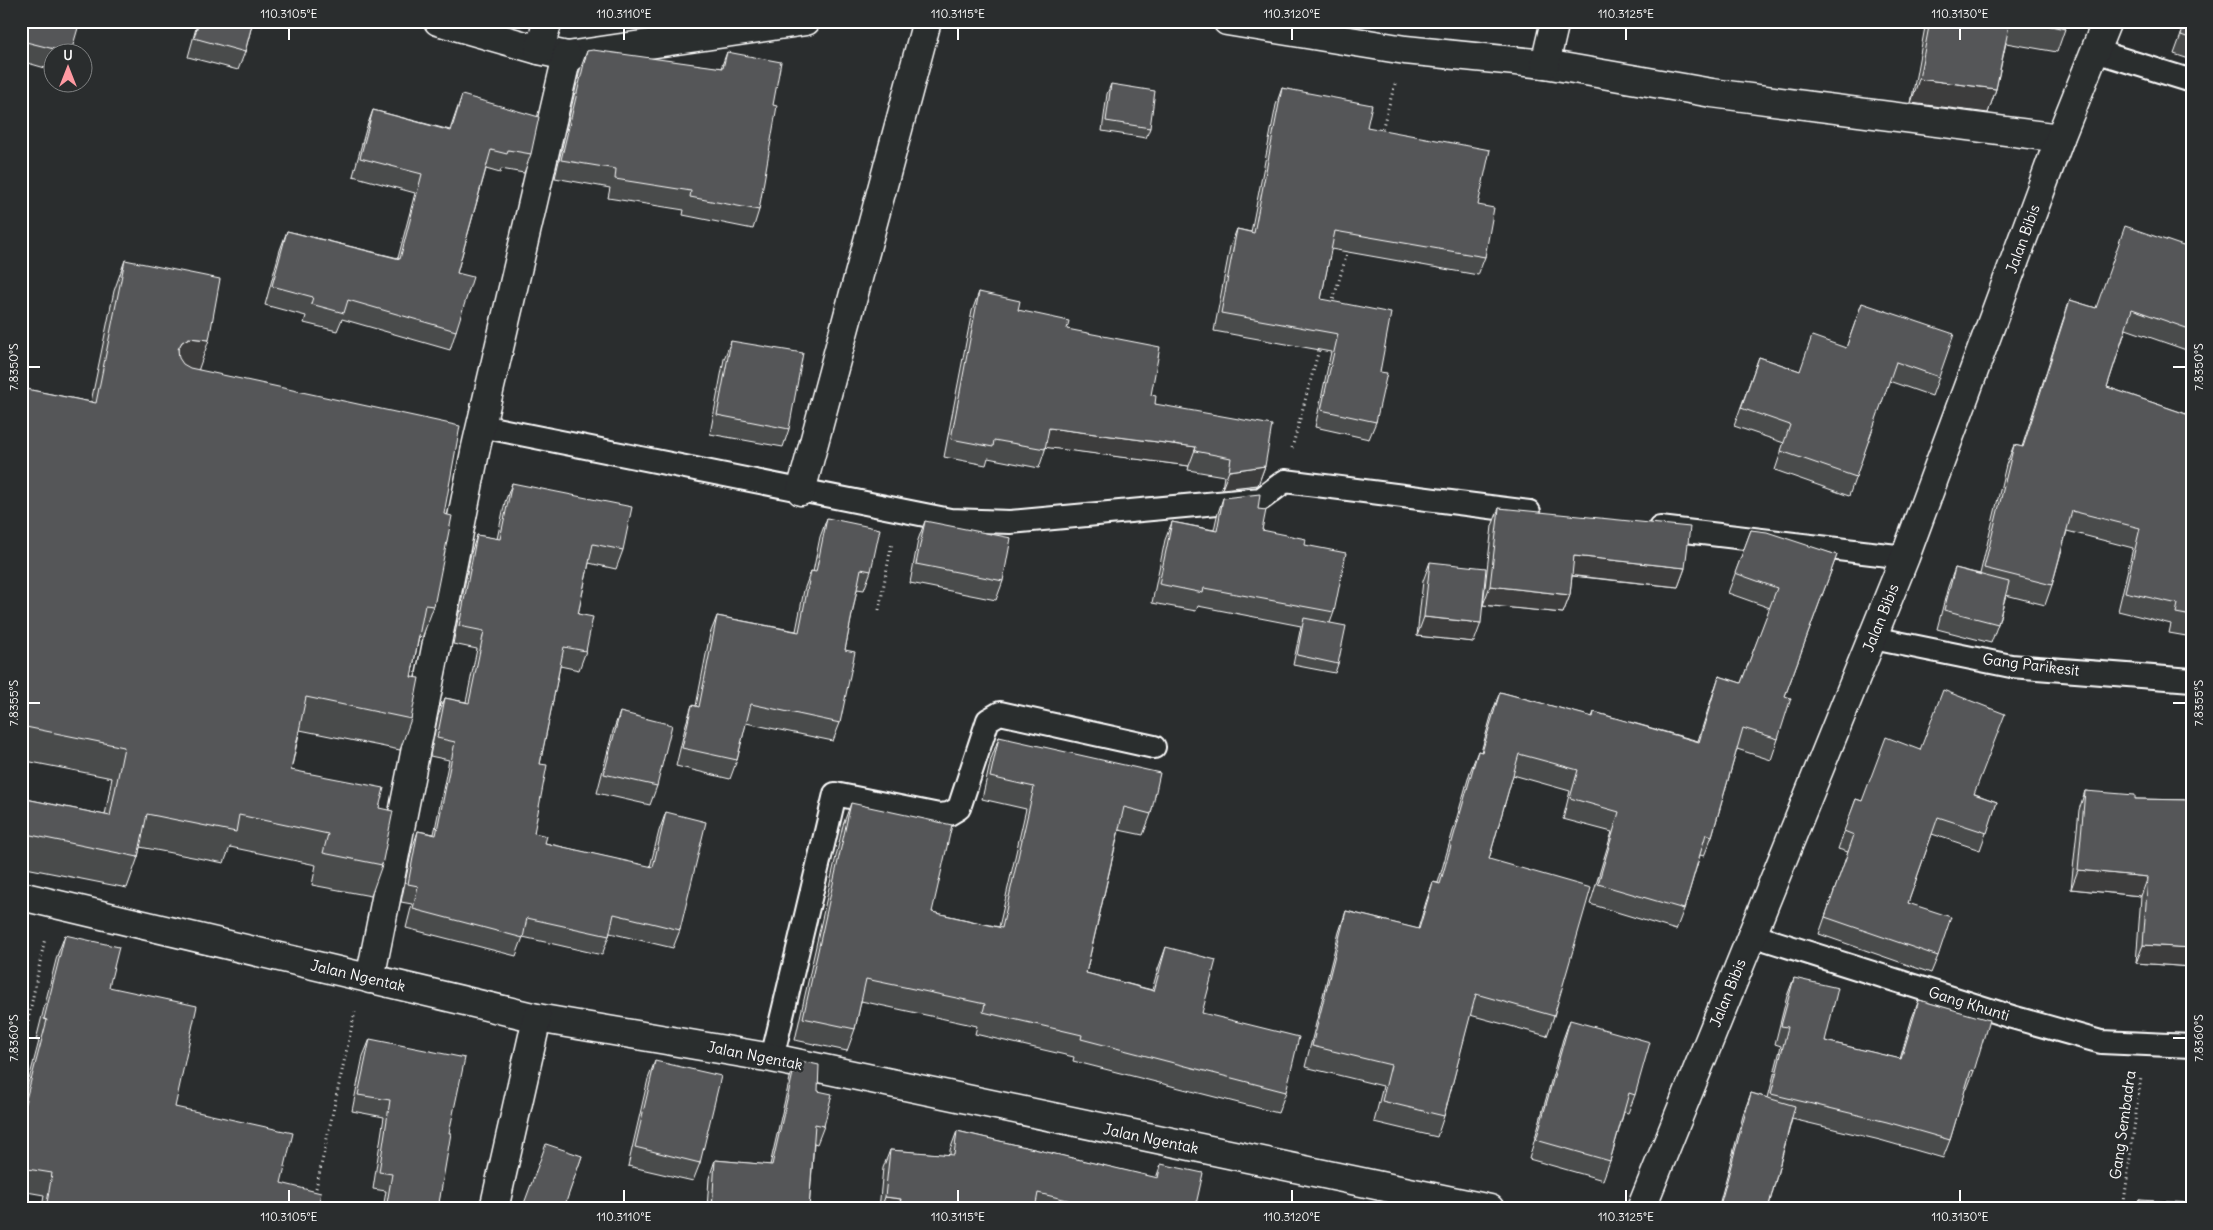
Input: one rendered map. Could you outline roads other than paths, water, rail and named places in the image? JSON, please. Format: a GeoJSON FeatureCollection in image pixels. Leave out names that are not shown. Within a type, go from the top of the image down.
{"type":"FeatureCollection","features":[{"type":"Feature","properties":{"kind":"street"},"geometry":{"type":"LineString","coordinates":[[438,21],[539,50],[567,56],[806,21]]}},
{"type":"Feature","properties":{"kind":"street"},"geometry":{"type":"LineString","coordinates":[[539,50],[548,21]]}},
{"type":"Feature","properties":{"kind":"street"},"geometry":{"type":"LineString","coordinates":[[801,492],[926,21]]}},
{"type":"Feature","properties":{"kind":"street"},"geometry":{"type":"LineString","coordinates":[[1227,21],[1405,50],[1545,64],[1712,93],[2060,138]]}},
{"type":"Feature","properties":{"kind":"street"},"geometry":{"type":"LineString","coordinates":[[1545,64],[1555,21]]}},
{"type":"Feature","properties":{"kind":"street","name":"Jalan Bibis"},"geometry":{"type":"LineString","coordinates":[[1640,1209],[1905,557],[2060,138],[2107,21]]}},
{"type":"Feature","properties":{"kind":"street"},"geometry":{"type":"LineString","coordinates":[[367,978],[479,437],[567,56]]}},
{"type":"Feature","properties":{"kind":"street"},"geometry":{"type":"LineString","coordinates":[[448,441],[479,437]]}},
{"type":"Feature","properties":{"kind":"street","name":"Jalan Ngentak"},"geometry":{"type":"LineString","coordinates":[[21,896],[537,1018],[772,1058],[1490,1209]]}},
{"type":"Feature","properties":{"kind":"street"},"geometry":{"type":"LineString","coordinates":[[494,1209],[537,1018]]}},
{"type":"Feature","properties":{"kind":"lane"},"geometry":{"type":"LineString","coordinates":[[2095,51],[2192,81]]}},
{"type":"Feature","properties":{"kind":"lane"},"geometry":{"type":"LineString","coordinates":[[479,437],[801,492],[950,520],[1010,522],[1260,500],[1285,481],[1549,514]]}},
{"type":"Feature","properties":{"kind":"lane"},"geometry":{"type":"LineString","coordinates":[[1637,526],[1905,557]]}},
{"type":"Feature","properties":{"kind":"lane","name":"Gang Parikesit"},"geometry":{"type":"LineString","coordinates":[[1873,638],[2011,666],[2192,680]]}},
{"type":"Feature","properties":{"kind":"lane"},"geometry":{"type":"LineString","coordinates":[[772,1058],[835,794],[939,814],[949,814],[959,808],[988,720],[1000,713],[1154,747]]}},
{"type":"Feature","properties":{"kind":"lane","name":"Gang Khunti"},"geometry":{"type":"LineString","coordinates":[[1752,935],[2012,1017],[2101,1042],[2192,1046]]}}]}
